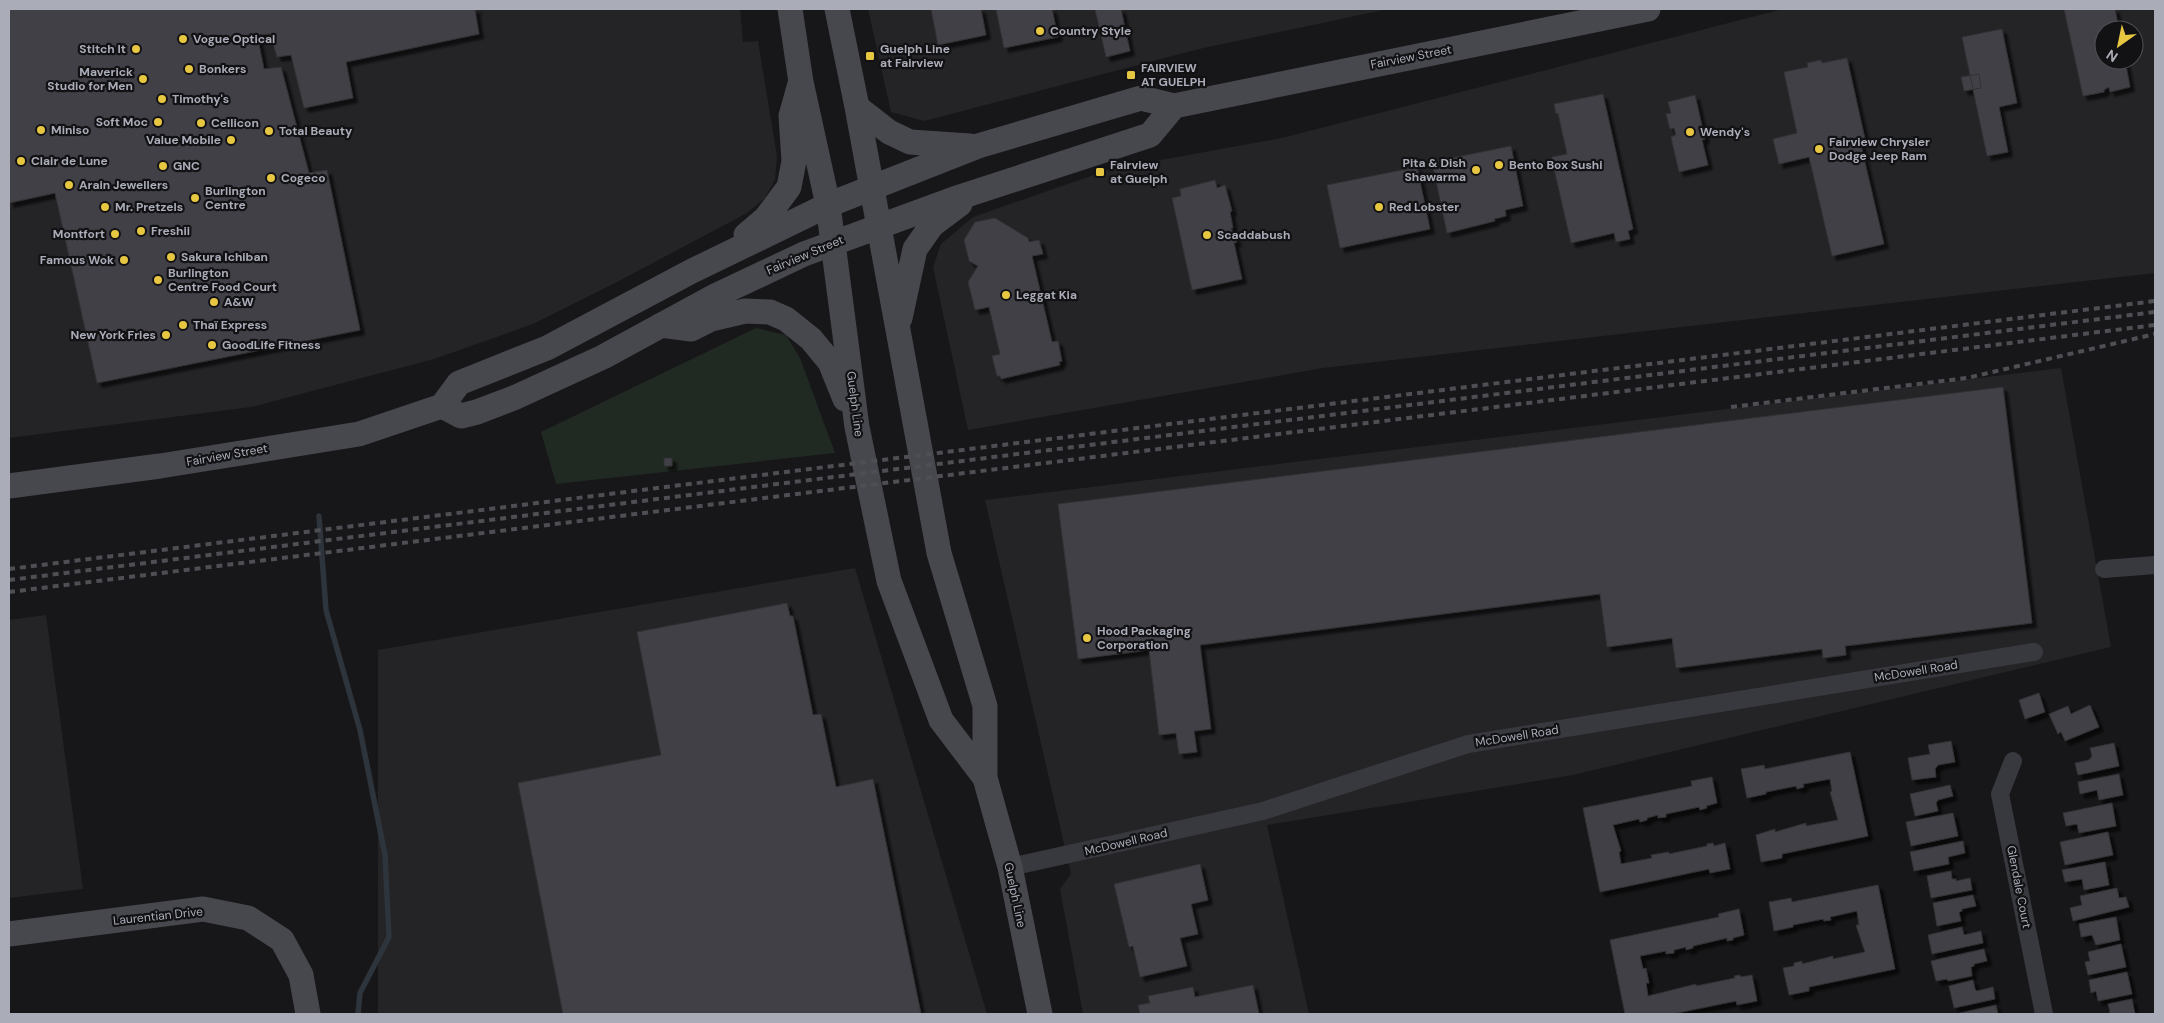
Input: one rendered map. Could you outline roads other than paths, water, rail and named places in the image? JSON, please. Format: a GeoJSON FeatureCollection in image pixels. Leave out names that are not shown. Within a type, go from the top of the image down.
{"type":"FeatureCollection","features":[{"type":"Feature","properties":{"kind":"main road","name":"Guelph Line"},"geometry":{"type":"LineString","coordinates":[[790,9],[801,82],[828,205],[834,242],[857,427],[889,581],[941,720],[985,778]]}},
{"type":"Feature","properties":{"kind":"main road","name":"Guelph Line"},"geometry":{"type":"LineString","coordinates":[[837,9],[857,107],[939,553],[985,706],[985,778],[1010,867],[1040,1014]]}},
{"type":"Feature","properties":{"kind":"main road","name":"Fairview Street"},"geometry":{"type":"LineString","coordinates":[[9,486],[160,466],[359,434],[442,406],[459,383],[547,348],[732,251],[828,205],[978,146],[1141,98],[1174,106],[1648,9]]}},
{"type":"Feature","properties":{"kind":"main road"},"geometry":{"type":"LineString","coordinates":[[732,251],[748,233],[766,218],[789,187],[794,161],[791,116],[801,82]]}},
{"type":"Feature","properties":{"kind":"main road","name":"Fairview Street"},"geometry":{"type":"LineString","coordinates":[[442,406],[461,416],[516,397],[602,357],[715,296],[804,254],[878,225],[1150,135],[1174,106]]}},
{"type":"Feature","properties":{"kind":"main road"},"geometry":{"type":"LineString","coordinates":[[857,107],[889,132],[910,142],[978,146]]}},
{"type":"Feature","properties":{"kind":"main road"},"geometry":{"type":"LineString","coordinates":[[898,328],[915,249],[932,225],[952,208],[980,190]]}},
{"type":"Feature","properties":{"kind":"main road"},"geometry":{"type":"LineString","coordinates":[[661,325],[691,329],[712,319],[744,311],[765,311],[786,319],[811,339],[830,362],[857,427]]}},
{"type":"Feature","properties":{"kind":"main road","name":"Laurentian Drive"},"geometry":{"type":"LineString","coordinates":[[9,934],[203,909],[248,918],[282,940],[300,975],[308,1014]]}},
{"type":"Feature","properties":{"kind":"street"},"geometry":{"type":"LineString","coordinates":[[2104,569],[2155,565]]}},
{"type":"Feature","properties":{"kind":"street","name":"McDowell Road"},"geometry":{"type":"LineString","coordinates":[[1010,867],[1263,810],[1468,744],[2034,652]]}},
{"type":"Feature","properties":{"kind":"street","name":"Glendale Court"},"geometry":{"type":"LineString","coordinates":[[2013,761],[2000,794],[2044,1014]]}},
{"type":"Feature","properties":{"kind":"waterway"},"geometry":{"type":"LineString","coordinates":[[319,516],[326,610],[360,730],[385,855],[389,937],[360,993],[358,1014]]}},
{"type":"Feature","properties":{"kind":"railway"},"geometry":{"type":"LineString","coordinates":[[9,569],[2155,301]]}},
{"type":"Feature","properties":{"kind":"railway"},"geometry":{"type":"LineString","coordinates":[[9,580],[2155,312]]}},
{"type":"Feature","properties":{"kind":"railway"},"geometry":{"type":"LineString","coordinates":[[9,592],[2155,325]]}},
{"type":"Feature","properties":{"kind":"railway"},"geometry":{"type":"LineString","coordinates":[[1731,407],[1967,378],[2155,334]]}},
{"type":"Feature","properties":{"kind":"place","name":"Country Style"},"geometry":{"type":"Point","coordinates":[1040,31]}},
{"type":"Feature","properties":{"kind":"place","name":"Vogue Optical"},"geometry":{"type":"Point","coordinates":[183,39]}},
{"type":"Feature","properties":{"kind":"place","name":"Stitch It"},"geometry":{"type":"Point","coordinates":[136,49]}},
{"type":"Feature","properties":{"kind":"place","name":"Guelph Line at Fairview"},"geometry":{"type":"Point","coordinates":[870,56]}},
{"type":"Feature","properties":{"kind":"place","name":"Bonkers"},"geometry":{"type":"Point","coordinates":[189,69]}},
{"type":"Feature","properties":{"kind":"place","name":"FAIRVIEW AT GUELPH"},"geometry":{"type":"Point","coordinates":[1131,75]}},
{"type":"Feature","properties":{"kind":"place","name":"Maverick Studio for Men"},"geometry":{"type":"Point","coordinates":[143,79]}},
{"type":"Feature","properties":{"kind":"place","name":"Timothy's"},"geometry":{"type":"Point","coordinates":[162,99]}},
{"type":"Feature","properties":{"kind":"place","name":"Soft Moc"},"geometry":{"type":"Point","coordinates":[158,122]}},
{"type":"Feature","properties":{"kind":"place","name":"Cellicon"},"geometry":{"type":"Point","coordinates":[201,123]}},
{"type":"Feature","properties":{"kind":"place","name":"Miniso"},"geometry":{"type":"Point","coordinates":[41,130]}},
{"type":"Feature","properties":{"kind":"place","name":"Total Beauty"},"geometry":{"type":"Point","coordinates":[269,131]}},
{"type":"Feature","properties":{"kind":"place","name":"Wendy's"},"geometry":{"type":"Point","coordinates":[1690,132]}},
{"type":"Feature","properties":{"kind":"place","name":"Value Mobile"},"geometry":{"type":"Point","coordinates":[231,140]}},
{"type":"Feature","properties":{"kind":"place","name":"Fairview Chrysler Dodge Jeep Ram"},"geometry":{"type":"Point","coordinates":[1819,149]}},
{"type":"Feature","properties":{"kind":"place","name":"Clair de Lune"},"geometry":{"type":"Point","coordinates":[21,161]}},
{"type":"Feature","properties":{"kind":"place","name":"Bento Box Sushi"},"geometry":{"type":"Point","coordinates":[1499,165]}},
{"type":"Feature","properties":{"kind":"place","name":"GNC"},"geometry":{"type":"Point","coordinates":[163,166]}},
{"type":"Feature","properties":{"kind":"place","name":"Pita & Dish Shawarma"},"geometry":{"type":"Point","coordinates":[1476,170]}},
{"type":"Feature","properties":{"kind":"place","name":"Fairview at Guelph"},"geometry":{"type":"Point","coordinates":[1100,172]}},
{"type":"Feature","properties":{"kind":"place","name":"Cogeco"},"geometry":{"type":"Point","coordinates":[271,178]}},
{"type":"Feature","properties":{"kind":"place","name":"Arain Jewellers"},"geometry":{"type":"Point","coordinates":[69,185]}},
{"type":"Feature","properties":{"kind":"place","name":"Burlington Centre"},"geometry":{"type":"Point","coordinates":[195,198]}},
{"type":"Feature","properties":{"kind":"place","name":"Mr. Pretzels"},"geometry":{"type":"Point","coordinates":[105,207]}},
{"type":"Feature","properties":{"kind":"place","name":"Red Lobster"},"geometry":{"type":"Point","coordinates":[1379,207]}},
{"type":"Feature","properties":{"kind":"place","name":"Freshii"},"geometry":{"type":"Point","coordinates":[141,231]}},
{"type":"Feature","properties":{"kind":"place","name":"Montfort"},"geometry":{"type":"Point","coordinates":[115,234]}},
{"type":"Feature","properties":{"kind":"place","name":"Scaddabush"},"geometry":{"type":"Point","coordinates":[1207,235]}},
{"type":"Feature","properties":{"kind":"place","name":"Sakura Ichiban"},"geometry":{"type":"Point","coordinates":[171,257]}},
{"type":"Feature","properties":{"kind":"place","name":"Famous Wok"},"geometry":{"type":"Point","coordinates":[124,260]}},
{"type":"Feature","properties":{"kind":"place","name":"Burlington Centre Food Court"},"geometry":{"type":"Point","coordinates":[158,280]}},
{"type":"Feature","properties":{"kind":"place","name":"Leggat Kia"},"geometry":{"type":"Point","coordinates":[1006,295]}},
{"type":"Feature","properties":{"kind":"place","name":"A&W"},"geometry":{"type":"Point","coordinates":[214,302]}},
{"type":"Feature","properties":{"kind":"place","name":"Thaï Express"},"geometry":{"type":"Point","coordinates":[183,325]}},
{"type":"Feature","properties":{"kind":"place","name":"New York Fries"},"geometry":{"type":"Point","coordinates":[166,335]}},
{"type":"Feature","properties":{"kind":"place","name":"GoodLife Fitness"},"geometry":{"type":"Point","coordinates":[212,345]}},
{"type":"Feature","properties":{"kind":"place","name":"Hood Packaging Corporation"},"geometry":{"type":"Point","coordinates":[1087,638]}}]}
